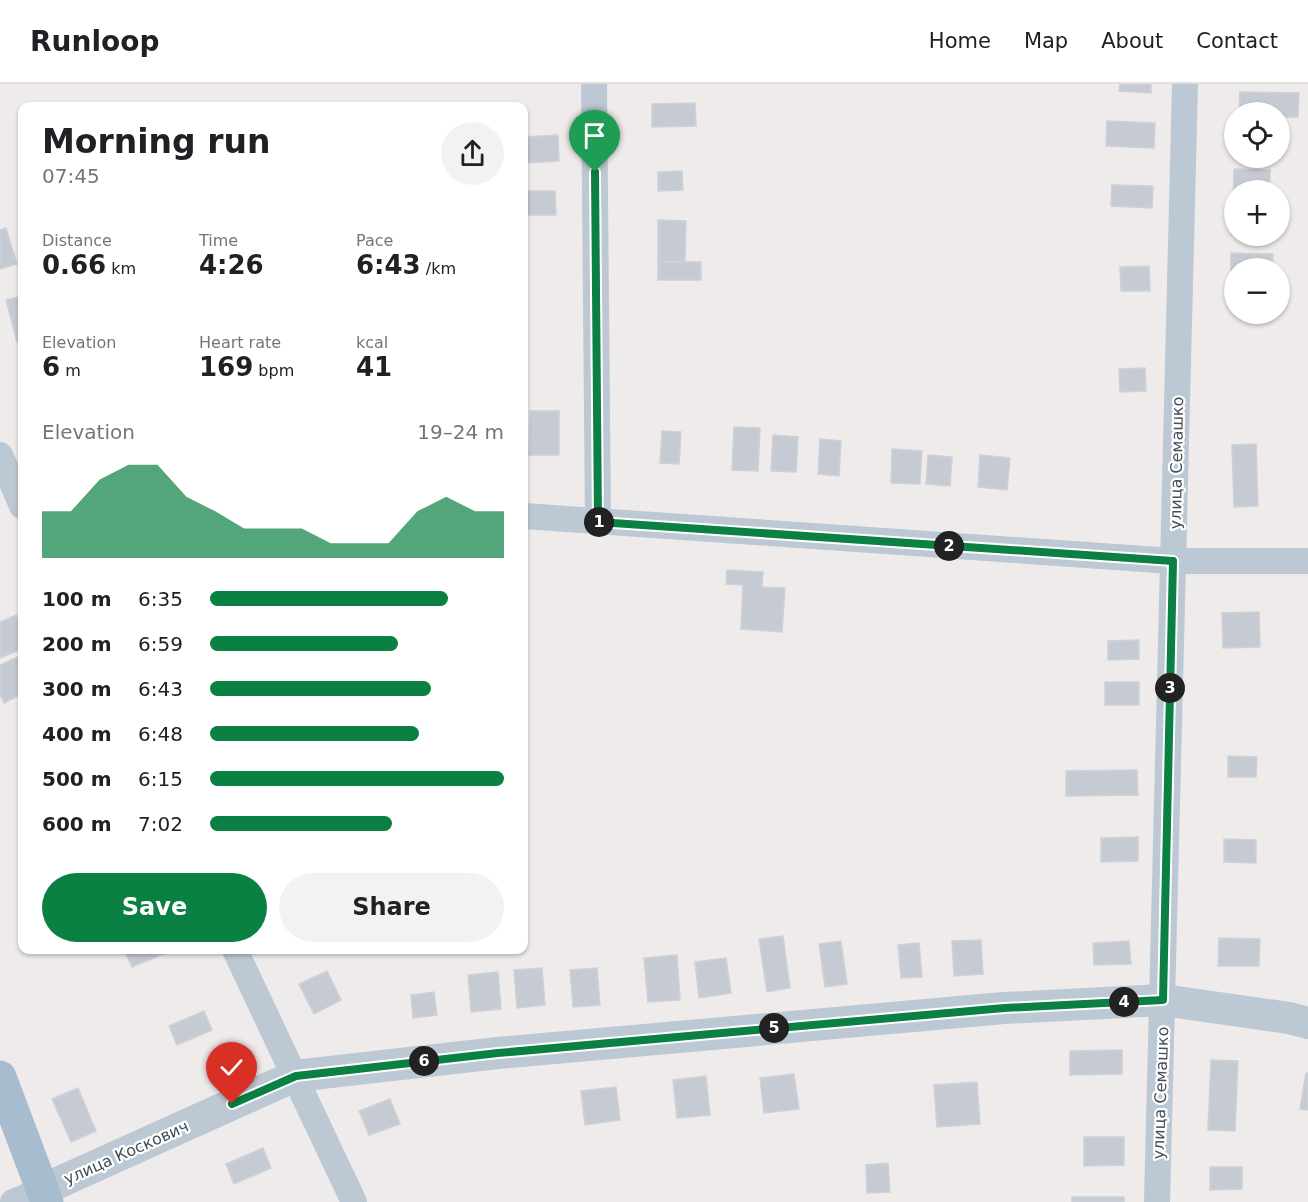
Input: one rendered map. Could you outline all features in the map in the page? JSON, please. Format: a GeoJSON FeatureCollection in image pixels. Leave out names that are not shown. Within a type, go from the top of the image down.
{"type":"FeatureCollection","features":[{"type":"Feature","properties":{"kind":"main road"},"geometry":{"type":"LineString","coordinates":[[0,1077],[45,1196]]}},
{"type":"Feature","properties":{"kind":"street"},"geometry":{"type":"LineString","coordinates":[[594,84],[598,522]]}},
{"type":"Feature","properties":{"kind":"street","name":"улица Семашко"},"geometry":{"type":"LineString","coordinates":[[1157,1202],[1185,84]]}},
{"type":"Feature","properties":{"kind":"street"},"geometry":{"type":"LineString","coordinates":[[7,468],[18,496]]}},
{"type":"Feature","properties":{"kind":"street"},"geometry":{"type":"LineString","coordinates":[[528,516],[1173,561],[1308,561]]}},
{"type":"Feature","properties":{"kind":"street"},"geometry":{"type":"LineString","coordinates":[[237,954],[354,1202]]}},
{"type":"Feature","properties":{"kind":"street","name":"улица Коскович"},"geometry":{"type":"LineString","coordinates":[[13,1202],[45,1196],[296,1076],[498,1053],[1004,1008],[1163,1000],[1289,1018],[1308,1023]]}},
{"type":"Feature","properties":{"kind":"building"},"geometry":{"type":"Polygon","coordinates":[[[1120,84],[1151,84],[1151,93],[1119,91],[1120,84]]]}},
{"type":"Feature","properties":{"kind":"building"},"geometry":{"type":"Polygon","coordinates":[[[1240,92],[1299,93],[1298,117],[1290,117],[1290,102],[1240,102],[1240,92]]]}},
{"type":"Feature","properties":{"kind":"building"},"geometry":{"type":"Polygon","coordinates":[[[695,103],[696,126],[652,127],[652,104],[695,103]]]}},
{"type":"Feature","properties":{"kind":"building"},"geometry":{"type":"Polygon","coordinates":[[[1107,121],[1155,123],[1154,148],[1106,146],[1107,121]]]}},
{"type":"Feature","properties":{"kind":"building"},"geometry":{"type":"Polygon","coordinates":[[[558,135],[559,161],[528,163],[528,137],[558,135]]]}},
{"type":"Feature","properties":{"kind":"building"},"geometry":{"type":"Polygon","coordinates":[[[1234,169],[1270,170],[1270,180],[1234,180],[1234,169]]]}},
{"type":"Feature","properties":{"kind":"building"},"geometry":{"type":"Polygon","coordinates":[[[682,171],[683,190],[658,191],[658,172],[682,171]]]}},
{"type":"Feature","properties":{"kind":"building"},"geometry":{"type":"Polygon","coordinates":[[[1112,185],[1153,186],[1152,208],[1111,206],[1112,185]]]}},
{"type":"Feature","properties":{"kind":"building"},"geometry":{"type":"Polygon","coordinates":[[[528,191],[555,191],[556,215],[528,215],[528,191]]]}},
{"type":"Feature","properties":{"kind":"building"},"geometry":{"type":"Polygon","coordinates":[[[658,220],[686,221],[685,262],[658,262],[658,220]]]}},
{"type":"Feature","properties":{"kind":"building"},"geometry":{"type":"Polygon","coordinates":[[[6,228],[17,264],[0,269],[0,230],[6,228]]]}},
{"type":"Feature","properties":{"kind":"building"},"geometry":{"type":"Polygon","coordinates":[[[1231,253],[1273,254],[1273,258],[1231,258],[1231,253]]]}},
{"type":"Feature","properties":{"kind":"building"},"geometry":{"type":"Polygon","coordinates":[[[658,262],[701,262],[701,280],[658,280],[658,262]]]}},
{"type":"Feature","properties":{"kind":"building"},"geometry":{"type":"Polygon","coordinates":[[[1149,266],[1150,291],[1121,291],[1120,267],[1149,266]]]}},
{"type":"Feature","properties":{"kind":"building"},"geometry":{"type":"Polygon","coordinates":[[[18,297],[18,342],[17,342],[6,300],[18,297]]]}},
{"type":"Feature","properties":{"kind":"building"},"geometry":{"type":"Polygon","coordinates":[[[1145,368],[1146,391],[1120,392],[1119,369],[1145,368]]]}},
{"type":"Feature","properties":{"kind":"building"},"geometry":{"type":"Polygon","coordinates":[[[530,411],[559,411],[559,455],[529,455],[530,411]]]}},
{"type":"Feature","properties":{"kind":"building"},"geometry":{"type":"Polygon","coordinates":[[[734,427],[760,428],[758,471],[732,470],[734,427]]]}},
{"type":"Feature","properties":{"kind":"building"},"geometry":{"type":"Polygon","coordinates":[[[662,431],[681,432],[679,464],[660,463],[662,431]]]}},
{"type":"Feature","properties":{"kind":"building"},"geometry":{"type":"Polygon","coordinates":[[[773,435],[798,437],[796,472],[771,471],[773,435]]]}},
{"type":"Feature","properties":{"kind":"building"},"geometry":{"type":"Polygon","coordinates":[[[820,439],[841,441],[839,476],[818,474],[820,439]]]}},
{"type":"Feature","properties":{"kind":"building"},"geometry":{"type":"Polygon","coordinates":[[[1256,444],[1258,506],[1234,507],[1232,445],[1256,444]]]}},
{"type":"Feature","properties":{"kind":"building"},"geometry":{"type":"Polygon","coordinates":[[[892,449],[922,451],[920,484],[891,483],[892,449]]]}},
{"type":"Feature","properties":{"kind":"building"},"geometry":{"type":"Polygon","coordinates":[[[928,455],[952,457],[950,486],[926,484],[928,455]]]}},
{"type":"Feature","properties":{"kind":"building"},"geometry":{"type":"Polygon","coordinates":[[[980,455],[1010,458],[1007,490],[978,487],[980,455]]]}},
{"type":"Feature","properties":{"kind":"building"},"geometry":{"type":"Polygon","coordinates":[[[727,570],[763,572],[762,587],[785,588],[782,632],[741,629],[743,585],[726,584],[727,570]]]}},
{"type":"Feature","properties":{"kind":"building"},"geometry":{"type":"Polygon","coordinates":[[[1259,612],[1260,647],[1223,648],[1222,613],[1259,612]]]}},
{"type":"Feature","properties":{"kind":"building"},"geometry":{"type":"Polygon","coordinates":[[[16,615],[18,620],[18,651],[0,658],[0,622],[16,615]]]}},
{"type":"Feature","properties":{"kind":"building"},"geometry":{"type":"Polygon","coordinates":[[[1139,640],[1139,659],[1108,660],[1108,641],[1139,640]]]}},
{"type":"Feature","properties":{"kind":"building"},"geometry":{"type":"Polygon","coordinates":[[[18,657],[18,696],[4,703],[0,694],[0,665],[18,657]]]}},
{"type":"Feature","properties":{"kind":"building"},"geometry":{"type":"Polygon","coordinates":[[[1105,682],[1139,682],[1139,705],[1105,705],[1105,682]]]}},
{"type":"Feature","properties":{"kind":"building"},"geometry":{"type":"Polygon","coordinates":[[[1228,756],[1257,757],[1256,777],[1228,777],[1228,756]]]}},
{"type":"Feature","properties":{"kind":"building"},"geometry":{"type":"Polygon","coordinates":[[[1137,770],[1138,795],[1066,796],[1066,771],[1137,770]]]}},
{"type":"Feature","properties":{"kind":"building"},"geometry":{"type":"Polygon","coordinates":[[[1138,837],[1138,861],[1101,862],[1101,838],[1138,837]]]}},
{"type":"Feature","properties":{"kind":"building"},"geometry":{"type":"Polygon","coordinates":[[[1224,839],[1256,840],[1256,863],[1224,862],[1224,839]]]}},
{"type":"Feature","properties":{"kind":"building"},"geometry":{"type":"Polygon","coordinates":[[[783,936],[790,988],[767,992],[759,939],[783,936]]]}},
{"type":"Feature","properties":{"kind":"building"},"geometry":{"type":"Polygon","coordinates":[[[1219,938],[1260,939],[1259,966],[1218,966],[1219,938]]]}},
{"type":"Feature","properties":{"kind":"building"},"geometry":{"type":"Polygon","coordinates":[[[981,940],[983,974],[954,976],[952,941],[981,940]]]}},
{"type":"Feature","properties":{"kind":"building"},"geometry":{"type":"Polygon","coordinates":[[[841,941],[847,984],[825,987],[819,944],[841,941]]]}},
{"type":"Feature","properties":{"kind":"building"},"geometry":{"type":"Polygon","coordinates":[[[1129,941],[1131,964],[1094,965],[1093,943],[1129,941]]]}},
{"type":"Feature","properties":{"kind":"building"},"geometry":{"type":"Polygon","coordinates":[[[919,943],[922,977],[901,978],[898,945],[919,943]]]}},
{"type":"Feature","properties":{"kind":"building"},"geometry":{"type":"Polygon","coordinates":[[[126,954],[163,954],[132,967],[126,954]]]}},
{"type":"Feature","properties":{"kind":"building"},"geometry":{"type":"Polygon","coordinates":[[[677,955],[680,1000],[648,1002],[644,958],[677,955]]]}},
{"type":"Feature","properties":{"kind":"building"},"geometry":{"type":"Polygon","coordinates":[[[726,958],[731,993],[699,998],[695,962],[726,958]]]}},
{"type":"Feature","properties":{"kind":"building"},"geometry":{"type":"Polygon","coordinates":[[[542,968],[545,1005],[517,1008],[514,970],[542,968]]]}},
{"type":"Feature","properties":{"kind":"building"},"geometry":{"type":"Polygon","coordinates":[[[597,968],[600,1005],[573,1007],[570,970],[597,968]]]}},
{"type":"Feature","properties":{"kind":"building"},"geometry":{"type":"Polygon","coordinates":[[[327,971],[341,1000],[314,1014],[299,984],[327,971]]]}},
{"type":"Feature","properties":{"kind":"building"},"geometry":{"type":"Polygon","coordinates":[[[498,972],[501,1009],[471,1012],[468,975],[498,972]]]}},
{"type":"Feature","properties":{"kind":"building"},"geometry":{"type":"Polygon","coordinates":[[[434,992],[437,1015],[413,1018],[411,995],[434,992]]]}},
{"type":"Feature","properties":{"kind":"building"},"geometry":{"type":"Polygon","coordinates":[[[204,1011],[212,1030],[177,1045],[169,1026],[204,1011]]]}},
{"type":"Feature","properties":{"kind":"building"},"geometry":{"type":"Polygon","coordinates":[[[1122,1050],[1122,1074],[1070,1075],[1070,1051],[1122,1050]]]}},
{"type":"Feature","properties":{"kind":"building"},"geometry":{"type":"Polygon","coordinates":[[[1211,1060],[1238,1061],[1235,1131],[1208,1130],[1211,1060]]]}},
{"type":"Feature","properties":{"kind":"building"},"geometry":{"type":"Polygon","coordinates":[[[1306,1073],[1308,1073],[1308,1110],[1300,1109],[1306,1073]]]}},
{"type":"Feature","properties":{"kind":"building"},"geometry":{"type":"Polygon","coordinates":[[[794,1074],[799,1109],[764,1113],[760,1078],[794,1074]]]}},
{"type":"Feature","properties":{"kind":"building"},"geometry":{"type":"Polygon","coordinates":[[[706,1076],[710,1115],[677,1118],[673,1080],[706,1076]]]}},
{"type":"Feature","properties":{"kind":"building"},"geometry":{"type":"Polygon","coordinates":[[[977,1082],[980,1124],[937,1127],[934,1085],[977,1082]]]}},
{"type":"Feature","properties":{"kind":"building"},"geometry":{"type":"Polygon","coordinates":[[[616,1087],[620,1120],[585,1125],[581,1091],[616,1087]]]}},
{"type":"Feature","properties":{"kind":"building"},"geometry":{"type":"Polygon","coordinates":[[[78,1088],[96,1131],[71,1142],[52,1099],[78,1088]]]}},
{"type":"Feature","properties":{"kind":"building"},"geometry":{"type":"Polygon","coordinates":[[[390,1099],[400,1124],[369,1135],[359,1111],[390,1099]]]}},
{"type":"Feature","properties":{"kind":"building"},"geometry":{"type":"Polygon","coordinates":[[[1084,1137],[1124,1137],[1124,1165],[1084,1166],[1084,1137]]]}},
{"type":"Feature","properties":{"kind":"building"},"geometry":{"type":"Polygon","coordinates":[[[263,1148],[271,1168],[234,1184],[226,1164],[263,1148]]]}},
{"type":"Feature","properties":{"kind":"building"},"geometry":{"type":"Polygon","coordinates":[[[888,1163],[890,1192],[867,1193],[866,1165],[888,1163]]]}},
{"type":"Feature","properties":{"kind":"building"},"geometry":{"type":"Polygon","coordinates":[[[1210,1167],[1242,1167],[1242,1189],[1210,1190],[1210,1167]]]}},
{"type":"Feature","properties":{"kind":"building"},"geometry":{"type":"Polygon","coordinates":[[[1072,1197],[1124,1197],[1124,1202],[1072,1202],[1072,1197]]]}},
{"type":"Feature","properties":{"kind":"route"},"geometry":{"type":"LineString","coordinates":[[232,1104],[296,1076],[498,1053],[1004,1008],[1163,1000],[1173,561],[598,522],[595,172]]}}]}
